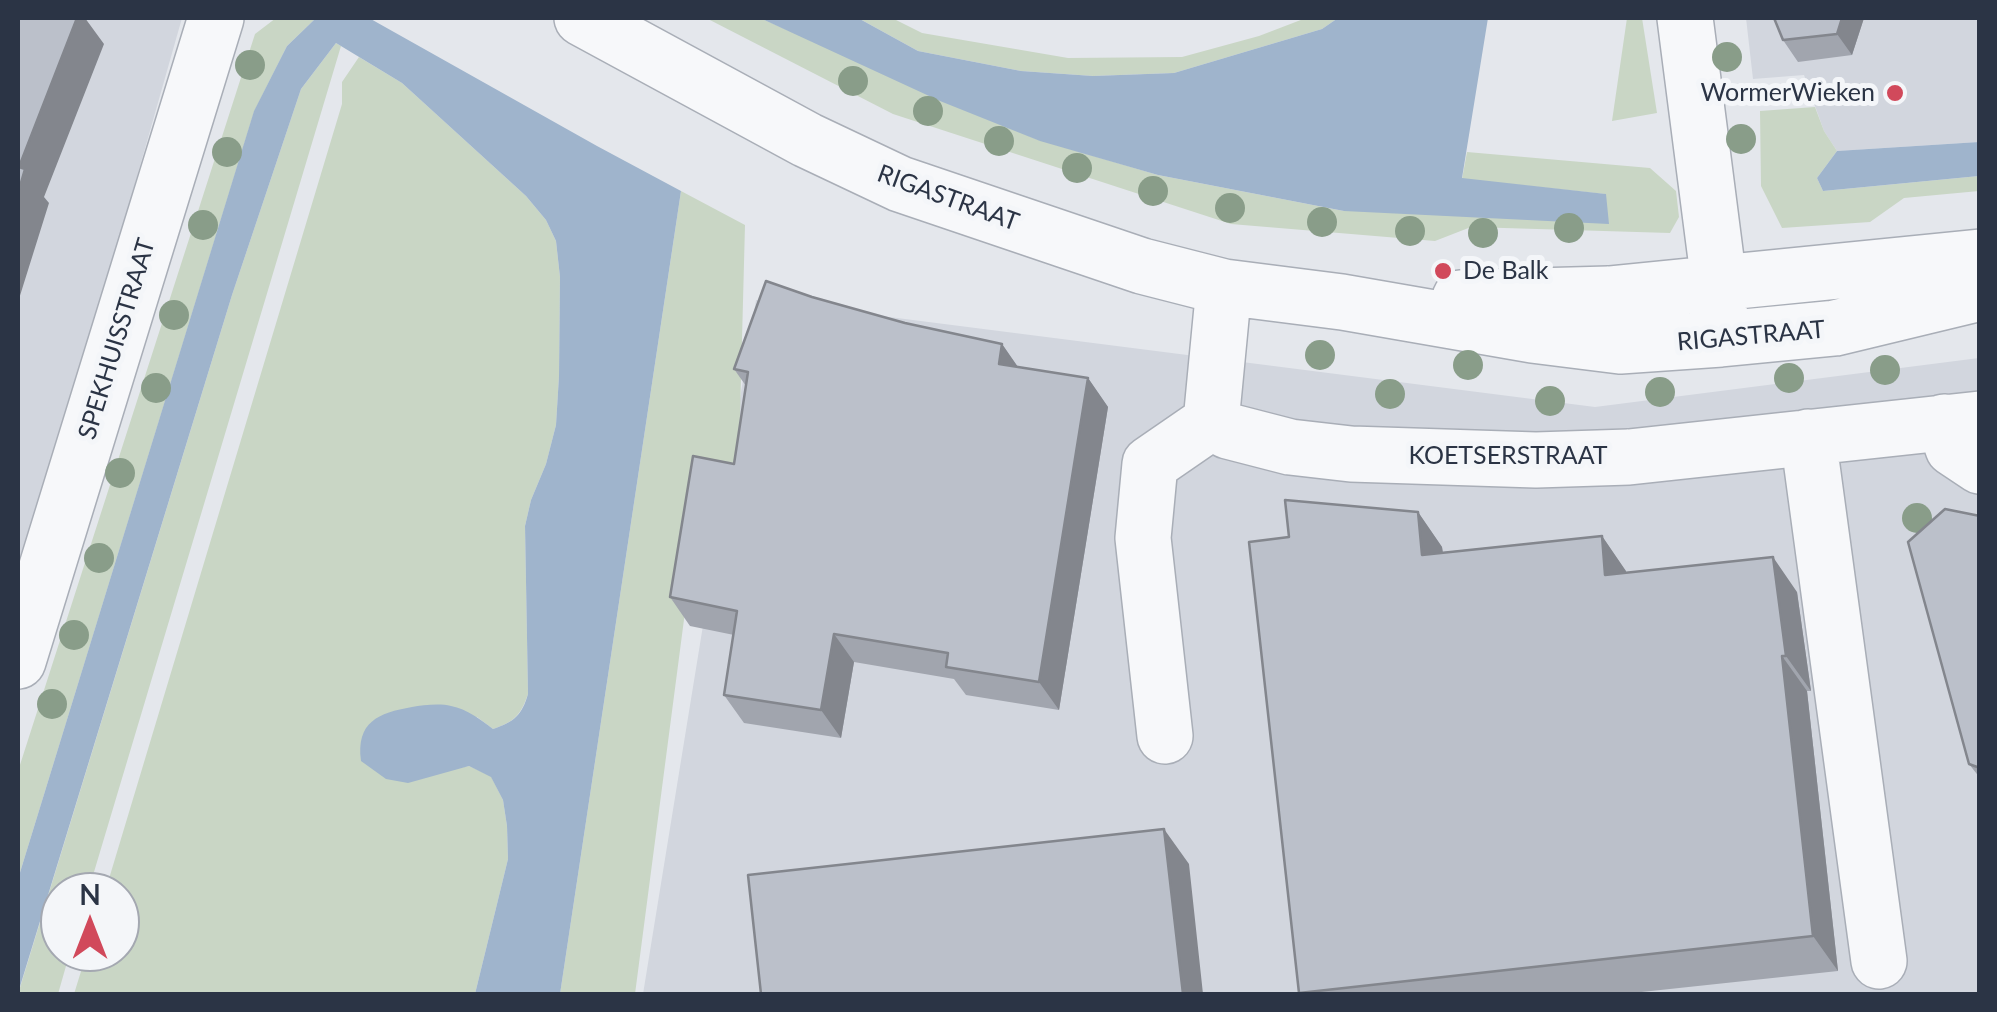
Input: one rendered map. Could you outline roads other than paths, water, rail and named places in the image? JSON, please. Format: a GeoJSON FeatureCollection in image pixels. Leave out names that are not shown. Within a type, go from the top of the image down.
{"type":"FeatureCollection","features":[{"type":"Feature","properties":{"kind":"street","name":"SPEKHUISSTRAAT"},"geometry":{"type":"LineString","coordinates":[[18,661],[216,18]]}},
{"type":"Feature","properties":{"kind":"street","name":"RIGASTRAAT"},"geometry":{"type":"LineString","coordinates":[[582,18],[806,140],[900,184],[1142,266],[1224,287],[1620,346],[1836,328],[1980,293]]}},
{"type":"Feature","properties":{"kind":"street"},"geometry":{"type":"LineString","coordinates":[[1685,18],[1722,339]]}},
{"type":"Feature","properties":{"kind":"street","name":"RIGASTRAAT"},"geometry":{"type":"LineString","coordinates":[[1342,302],[1608,294],[1980,258]]}},
{"type":"Feature","properties":{"kind":"street"},"geometry":{"type":"LineString","coordinates":[[1165,736],[1143,538],[1150,464],[1211,422],[1224,287]]}},
{"type":"Feature","properties":{"kind":"street","name":"KOETSERSTRAAT"},"geometry":{"type":"LineString","coordinates":[[1211,422],[1228,431],[1290,447],[1352,454],[1536,460],[1628,457],[1962,420],[1953,448],[1980,466]]}},
{"type":"Feature","properties":{"kind":"street"},"geometry":{"type":"LineString","coordinates":[[1808,438],[1880,961]]}},
{"type":"Feature","properties":{"kind":"water"},"geometry":{"type":"Polygon","coordinates":[[[316,18],[369,18],[681,191],[560,994],[475,994],[508,859],[503,800],[491,777],[469,766],[408,783],[386,779],[361,761],[360,748],[366,728],[389,712],[447,705],[468,712],[493,729],[516,717],[526,701],[525,526],[556,425],[560,277],[556,241],[546,220],[526,196],[402,83],[336,43],[301,89],[232,295],[55,872],[40,872],[40,921],[18,993],[18,879],[254,111],[287,46],[316,18]]]}},
{"type":"Feature","properties":{"kind":"water"},"geometry":{"type":"Polygon","coordinates":[[[760,18],[858,18],[918,51],[1021,71],[1093,76],[1174,73],[1322,29],[1338,18],[1488,18],[1462,178],[1606,194],[1609,224],[1344,211],[1158,175],[1040,141],[940,101],[760,18]]]}},
{"type":"Feature","properties":{"kind":"water"},"geometry":{"type":"Polygon","coordinates":[[[1979,142],[1979,176],[1823,191],[1817,178],[1837,151],[1979,142]]]}},
{"type":"Feature","properties":{"kind":"place","name":"WormerWieken"},"geometry":{"type":"Point","coordinates":[1895,93]}},
{"type":"Feature","properties":{"kind":"place","name":"De Balk"},"geometry":{"type":"Point","coordinates":[1443,271]}}]}
